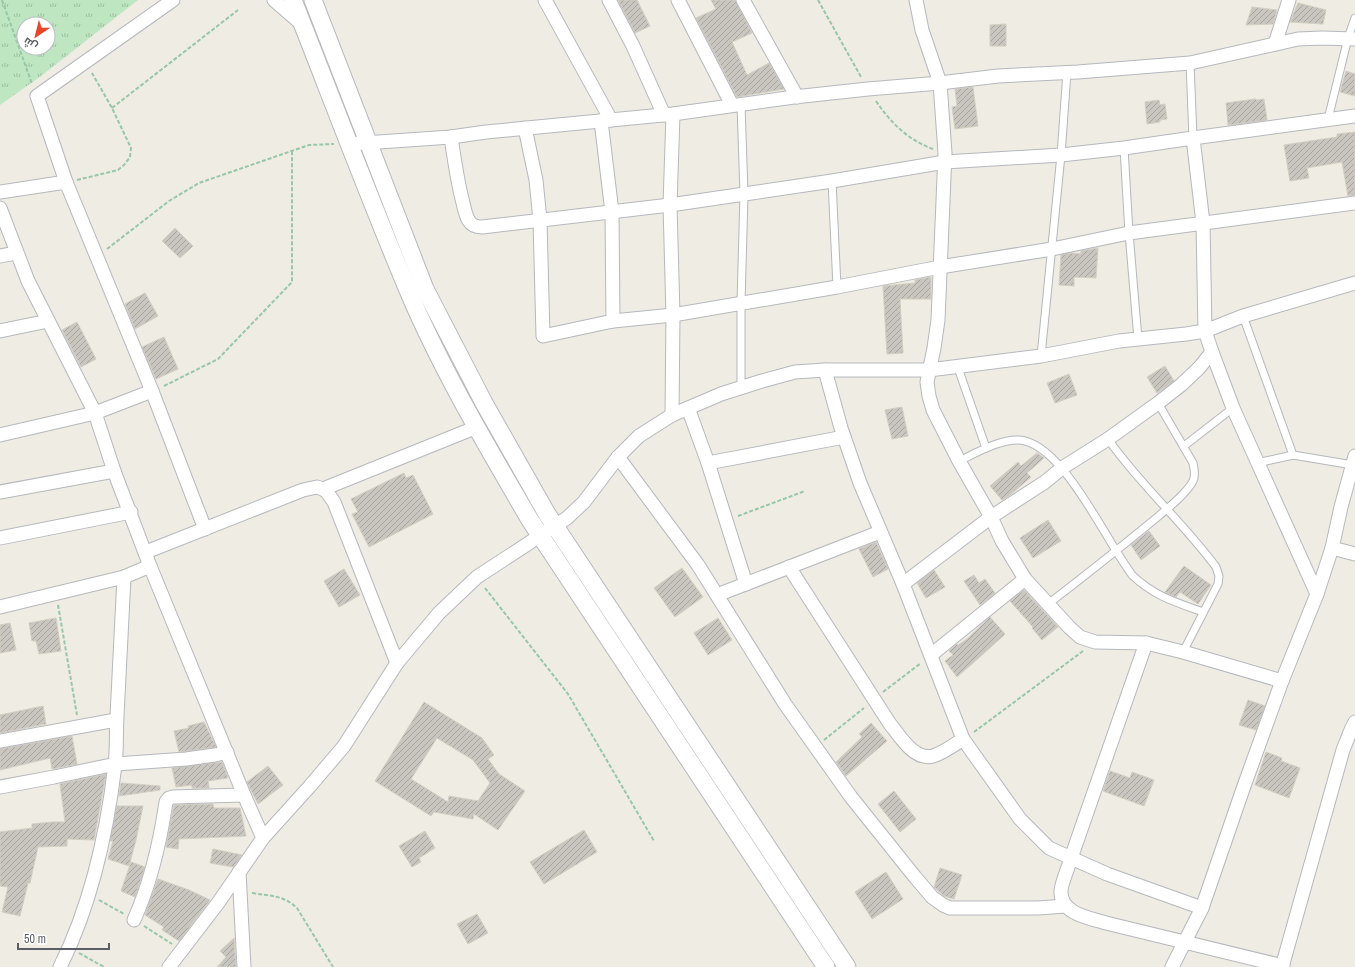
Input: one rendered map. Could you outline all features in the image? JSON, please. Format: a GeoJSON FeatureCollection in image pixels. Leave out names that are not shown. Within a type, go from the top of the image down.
{"type":"FeatureCollection","features":[{"type":"Feature","properties":{"kind":"street"},"geometry":{"type":"LineString","coordinates":[[172,0],[37,96],[66,182],[152,392],[205,529]]}},
{"type":"Feature","properties":{"kind":"street"},"geometry":{"type":"LineString","coordinates":[[274,0],[304,26]]}},
{"type":"Feature","properties":{"kind":"street"},"geometry":{"type":"LineString","coordinates":[[293,0],[411,296],[438,353],[477,427],[540,536],[826,967]]}},
{"type":"Feature","properties":{"kind":"street"},"geometry":{"type":"LineString","coordinates":[[313,0],[425,289],[496,424],[555,526],[847,967]]}},
{"type":"Feature","properties":{"kind":"street"},"geometry":{"type":"LineString","coordinates":[[545,0],[606,121],[612,212],[613,321]]}},
{"type":"Feature","properties":{"kind":"street"},"geometry":{"type":"LineString","coordinates":[[609,0],[669,115],[673,315],[672,415]]}},
{"type":"Feature","properties":{"kind":"street"},"geometry":{"type":"LineString","coordinates":[[678,0],[737,104]]}},
{"type":"Feature","properties":{"kind":"street"},"geometry":{"type":"LineString","coordinates":[[743,0],[797,97]]}},
{"type":"Feature","properties":{"kind":"street"},"geometry":{"type":"LineString","coordinates":[[916,0],[922,30],[940,83],[945,162],[938,320],[927,382],[929,396],[936,416],[959,461],[991,517],[1002,541],[1025,579],[1080,637],[1095,642],[1146,643],[1183,652],[1282,681]]}},
{"type":"Feature","properties":{"kind":"street"},"geometry":{"type":"LineString","coordinates":[[1275,44],[1289,0]]}},
{"type":"Feature","properties":{"kind":"street"},"geometry":{"type":"LineString","coordinates":[[350,144],[451,137],[525,128],[669,115],[737,104],[998,76],[1190,63],[1298,39],[1352,39]]}},
{"type":"Feature","properties":{"kind":"street"},"geometry":{"type":"LineString","coordinates":[[451,137],[464,208],[472,224],[477,227],[482,227],[670,205],[832,181],[945,162],[1061,155],[1124,148],[1355,116]]}},
{"type":"Feature","properties":{"kind":"street"},"geometry":{"type":"LineString","coordinates":[[525,128],[536,180],[540,220],[543,336],[613,321],[673,315],[837,287],[940,267],[1052,249],[1129,233],[1355,203]]}},
{"type":"Feature","properties":{"kind":"street"},"geometry":{"type":"LineString","coordinates":[[1193,138],[1203,223],[1205,331],[1233,408],[1316,594]]}},
{"type":"Feature","properties":{"kind":"street"},"geometry":{"type":"LineString","coordinates":[[0,192],[66,182]]}},
{"type":"Feature","properties":{"kind":"street"},"geometry":{"type":"LineString","coordinates":[[0,208],[28,281],[95,414],[114,471],[131,512],[150,566],[263,838]]}},
{"type":"Feature","properties":{"kind":"street"},"geometry":{"type":"LineString","coordinates":[[0,256],[16,253]]}},
{"type":"Feature","properties":{"kind":"street"},"geometry":{"type":"LineString","coordinates":[[169,967],[181,950],[196,934],[263,838],[344,746],[397,663],[439,613],[476,577],[567,518],[584,502],[618,457],[639,436],[672,415],[741,387],[795,372],[825,370],[929,370],[957,365],[991,363],[1041,356],[1078,348],[1205,331],[1243,316],[1355,283]]}},
{"type":"Feature","properties":{"kind":"street"},"geometry":{"type":"LineString","coordinates":[[0,331],[48,321]]}},
{"type":"Feature","properties":{"kind":"street"},"geometry":{"type":"LineString","coordinates":[[903,584],[991,517],[1045,482],[1062,468],[1108,439],[1158,403],[1181,385],[1212,352]]}},
{"type":"Feature","properties":{"kind":"street"},"geometry":{"type":"LineString","coordinates":[[825,370],[844,437],[860,484],[903,584],[963,739],[1020,819],[1049,848],[1107,874],[1202,908]]}},
{"type":"Feature","properties":{"kind":"street"},"geometry":{"type":"LineString","coordinates":[[0,435],[95,414],[152,392]]}},
{"type":"Feature","properties":{"kind":"street"},"geometry":{"type":"LineString","coordinates":[[688,408],[708,463],[746,584]]}},
{"type":"Feature","properties":{"kind":"street"},"geometry":{"type":"LineString","coordinates":[[323,489],[477,427]]}},
{"type":"Feature","properties":{"kind":"street"},"geometry":{"type":"LineString","coordinates":[[708,463],[844,437]]}},
{"type":"Feature","properties":{"kind":"street"},"geometry":{"type":"LineString","coordinates":[[618,457],[698,565],[785,704],[850,797],[932,897],[950,908],[1038,908],[1065,906],[1080,915],[1093,919],[1283,966],[1343,750],[1350,730],[1355,722]]}},
{"type":"Feature","properties":{"kind":"street"},"geometry":{"type":"LineString","coordinates":[[1172,967],[1202,908],[1282,681],[1316,594],[1332,548],[1340,507],[1354,462]]}},
{"type":"Feature","properties":{"kind":"street"},"geometry":{"type":"LineString","coordinates":[[0,492],[114,471]]}},
{"type":"Feature","properties":{"kind":"street"},"geometry":{"type":"LineString","coordinates":[[146,552],[303,490],[317,487],[323,489],[334,502],[397,663]]}},
{"type":"Feature","properties":{"kind":"street"},"geometry":{"type":"LineString","coordinates":[[0,538],[131,512]]}},
{"type":"Feature","properties":{"kind":"street"},"geometry":{"type":"LineString","coordinates":[[717,595],[880,532]]}},
{"type":"Feature","properties":{"kind":"street"},"geometry":{"type":"LineString","coordinates":[[1332,548],[1355,554]]}},
{"type":"Feature","properties":{"kind":"street"},"geometry":{"type":"LineString","coordinates":[[0,607],[124,577],[150,566]]}},
{"type":"Feature","properties":{"kind":"street"},"geometry":{"type":"LineString","coordinates":[[789,567],[890,724],[909,747],[920,756],[935,756],[963,739]]}},
{"type":"Feature","properties":{"kind":"street"},"geometry":{"type":"LineString","coordinates":[[60,967],[70,948],[89,894],[107,820],[116,764],[116,720],[124,577]]}},
{"type":"Feature","properties":{"kind":"street"},"geometry":{"type":"LineString","coordinates":[[931,655],[1025,579]]}},
{"type":"Feature","properties":{"kind":"street"},"geometry":{"type":"LineString","coordinates":[[1065,906],[1061,891],[1071,858],[1146,643]]}},
{"type":"Feature","properties":{"kind":"street"},"geometry":{"type":"LineString","coordinates":[[0,741],[116,720]]}},
{"type":"Feature","properties":{"kind":"street"},"geometry":{"type":"LineString","coordinates":[[0,787],[116,764],[186,759],[227,752]]}},
{"type":"Feature","properties":{"kind":"street"},"geometry":{"type":"LineString","coordinates":[[134,920],[142,902],[154,862],[161,836],[166,802],[169,798],[244,795]]}},
{"type":"Feature","properties":{"kind":"street"},"geometry":{"type":"LineString","coordinates":[[240,872],[244,967]]}},
{"type":"Feature","properties":{"kind":"lane"},"geometry":{"type":"LineString","coordinates":[[1328,119],[1352,39],[1355,18]]}},
{"type":"Feature","properties":{"kind":"lane"},"geometry":{"type":"LineString","coordinates":[[1190,63],[1193,138]]}},
{"type":"Feature","properties":{"kind":"lane"},"geometry":{"type":"LineString","coordinates":[[1041,356],[1061,155],[1067,72]]}},
{"type":"Feature","properties":{"kind":"lane"},"geometry":{"type":"LineString","coordinates":[[737,104],[744,194],[741,303],[741,387]]}},
{"type":"Feature","properties":{"kind":"lane"},"geometry":{"type":"LineString","coordinates":[[1124,148],[1129,233],[1138,339]]}},
{"type":"Feature","properties":{"kind":"lane"},"geometry":{"type":"LineString","coordinates":[[832,181],[837,287]]}},
{"type":"Feature","properties":{"kind":"lane"},"geometry":{"type":"LineString","coordinates":[[1243,316],[1293,455]]}},
{"type":"Feature","properties":{"kind":"lane"},"geometry":{"type":"LineString","coordinates":[[957,365],[986,448]]}},
{"type":"Feature","properties":{"kind":"lane"},"geometry":{"type":"LineString","coordinates":[[1048,604],[1116,552],[1167,509],[1193,481],[1195,473],[1193,463],[1158,403]]}},
{"type":"Feature","properties":{"kind":"lane"},"geometry":{"type":"LineString","coordinates":[[1184,446],[1233,408]]}},
{"type":"Feature","properties":{"kind":"lane"},"geometry":{"type":"LineString","coordinates":[[1108,439],[1122,460],[1167,509],[1216,567],[1219,576],[1218,584],[1183,652]]}},
{"type":"Feature","properties":{"kind":"lane"},"geometry":{"type":"LineString","coordinates":[[959,461],[986,448],[1011,440],[1021,440],[1043,450],[1062,468],[1074,484],[1132,575],[1156,594],[1203,612]]}},
{"type":"Feature","properties":{"kind":"lane"},"geometry":{"type":"LineString","coordinates":[[1257,464],[1293,455],[1354,462]]}},
{"type":"Feature","properties":{"kind":"path"},"geometry":{"type":"LineString","coordinates":[[2,0],[37,96]]}},
{"type":"Feature","properties":{"kind":"path"},"geometry":{"type":"LineString","coordinates":[[112,108],[238,10]]}},
{"type":"Feature","properties":{"kind":"path"},"geometry":{"type":"LineString","coordinates":[[66,182],[113,172],[124,165],[130,157],[131,148],[112,108],[85,62]]}},
{"type":"Feature","properties":{"kind":"path"},"geometry":{"type":"LineString","coordinates":[[97,257],[170,201],[199,183],[309,145],[350,144]]}},
{"type":"Feature","properties":{"kind":"path"},"geometry":{"type":"LineString","coordinates":[[152,392],[218,359],[292,282],[292,151]]}},
{"type":"Feature","properties":{"kind":"path"},"geometry":{"type":"LineString","coordinates":[[725,520],[806,491]]}},
{"type":"Feature","properties":{"kind":"path"},"geometry":{"type":"LineString","coordinates":[[476,577],[568,694],[654,841]]}},
{"type":"Feature","properties":{"kind":"path"},"geometry":{"type":"LineString","coordinates":[[56,594],[78,726]]}},
{"type":"Feature","properties":{"kind":"path"},"geometry":{"type":"LineString","coordinates":[[963,739],[1095,642]]}},
{"type":"Feature","properties":{"kind":"path"},"geometry":{"type":"LineString","coordinates":[[241,892],[289,900],[298,908],[333,967]]}},
{"type":"Feature","properties":{"kind":"path"},"geometry":{"type":"LineString","coordinates":[[70,948],[104,967]]}},
{"type":"Feature","properties":{"kind":"green space"},"geometry":{"type":"Polygon","coordinates":[[[0,0],[138,0],[41,76],[0,105],[0,0]]]}},
{"type":"Feature","properties":{"kind":"building"},"geometry":{"type":"Polygon","coordinates":[[[618,0],[637,0],[650,26],[635,33],[618,0]]]}},
{"type":"Feature","properties":{"kind":"building"},"geometry":{"type":"Polygon","coordinates":[[[711,0],[735,0],[752,33],[732,42],[747,75],[769,63],[784,89],[737,97],[696,18],[716,9],[711,0]]]}},
{"type":"Feature","properties":{"kind":"building"},"geometry":{"type":"Polygon","coordinates":[[[1298,3],[1326,10],[1323,24],[1290,22],[1298,3]]]}},
{"type":"Feature","properties":{"kind":"building"},"geometry":{"type":"Polygon","coordinates":[[[1252,7],[1277,10],[1273,24],[1246,25],[1252,7]]]}},
{"type":"Feature","properties":{"kind":"building"},"geometry":{"type":"Polygon","coordinates":[[[1006,24],[1006,46],[990,46],[990,25],[1006,24]]]}},
{"type":"Feature","properties":{"kind":"building"},"geometry":{"type":"Polygon","coordinates":[[[1346,71],[1355,74],[1355,96],[1340,92],[1346,71]]]}},
{"type":"Feature","properties":{"kind":"building"},"geometry":{"type":"Polygon","coordinates":[[[973,87],[978,126],[955,129],[952,107],[957,106],[955,89],[973,87]]]}},
{"type":"Feature","properties":{"kind":"building"},"geometry":{"type":"Polygon","coordinates":[[[1264,99],[1267,120],[1228,125],[1226,103],[1264,99]]]}},
{"type":"Feature","properties":{"kind":"building"},"geometry":{"type":"Polygon","coordinates":[[[1159,100],[1160,105],[1165,104],[1167,119],[1160,120],[1160,122],[1147,124],[1145,102],[1159,100]]]}},
{"type":"Feature","properties":{"kind":"building"},"geometry":{"type":"Polygon","coordinates":[[[1355,132],[1355,195],[1348,196],[1342,162],[1307,168],[1309,178],[1290,181],[1284,145],[1337,137],[1337,134],[1355,132]]]}},
{"type":"Feature","properties":{"kind":"building"},"geometry":{"type":"Polygon","coordinates":[[[175,228],[193,246],[180,258],[162,241],[175,228]]]}},
{"type":"Feature","properties":{"kind":"building"},"geometry":{"type":"Polygon","coordinates":[[[1098,248],[1096,278],[1074,277],[1074,286],[1059,285],[1061,255],[1070,253],[1081,254],[1081,251],[1098,248]]]}},
{"type":"Feature","properties":{"kind":"building"},"geometry":{"type":"Polygon","coordinates":[[[931,277],[931,299],[900,299],[903,353],[887,354],[883,286],[915,283],[915,280],[931,277]]]}},
{"type":"Feature","properties":{"kind":"building"},"geometry":{"type":"Polygon","coordinates":[[[145,293],[158,316],[135,329],[125,304],[145,293]]]}},
{"type":"Feature","properties":{"kind":"building"},"geometry":{"type":"Polygon","coordinates":[[[77,322],[96,359],[81,367],[62,330],[77,322]]]}},
{"type":"Feature","properties":{"kind":"building"},"geometry":{"type":"Polygon","coordinates":[[[164,337],[178,369],[156,379],[142,347],[164,337]]]}},
{"type":"Feature","properties":{"kind":"building"},"geometry":{"type":"Polygon","coordinates":[[[1165,366],[1174,381],[1157,393],[1147,377],[1165,366]]]}},
{"type":"Feature","properties":{"kind":"building"},"geometry":{"type":"Polygon","coordinates":[[[1069,374],[1077,395],[1055,403],[1047,383],[1069,374]]]}},
{"type":"Feature","properties":{"kind":"building"},"geometry":{"type":"Polygon","coordinates":[[[902,407],[908,436],[892,439],[885,410],[902,407]]]}},
{"type":"Feature","properties":{"kind":"building"},"geometry":{"type":"Polygon","coordinates":[[[1037,453],[1044,458],[1027,473],[1031,477],[1002,500],[990,486],[1018,462],[1021,466],[1037,453]]]}},
{"type":"Feature","properties":{"kind":"building"},"geometry":{"type":"Polygon","coordinates":[[[404,473],[406,478],[413,475],[433,514],[369,547],[352,514],[358,512],[351,499],[404,473]]]}},
{"type":"Feature","properties":{"kind":"building"},"geometry":{"type":"Polygon","coordinates":[[[1048,520],[1061,541],[1033,558],[1020,538],[1048,520]]]}},
{"type":"Feature","properties":{"kind":"building"},"geometry":{"type":"Polygon","coordinates":[[[1149,531],[1160,546],[1141,560],[1131,545],[1149,531]]]}},
{"type":"Feature","properties":{"kind":"building"},"geometry":{"type":"Polygon","coordinates":[[[876,542],[888,569],[873,577],[859,549],[876,542]]]}},
{"type":"Feature","properties":{"kind":"building"},"geometry":{"type":"Polygon","coordinates":[[[1184,566],[1211,585],[1198,604],[1180,592],[1176,597],[1165,592],[1184,566]]]}},
{"type":"Feature","properties":{"kind":"building"},"geometry":{"type":"Polygon","coordinates":[[[682,568],[703,597],[675,617],[654,588],[682,568]]]}},
{"type":"Feature","properties":{"kind":"building"},"geometry":{"type":"Polygon","coordinates":[[[344,569],[360,595],[339,607],[324,581],[344,569]]]}},
{"type":"Feature","properties":{"kind":"building"},"geometry":{"type":"Polygon","coordinates":[[[934,570],[945,587],[926,598],[917,583],[934,570]]]}},
{"type":"Feature","properties":{"kind":"building"},"geometry":{"type":"Polygon","coordinates":[[[974,575],[979,583],[985,579],[995,593],[980,605],[964,581],[974,575]]]}},
{"type":"Feature","properties":{"kind":"building"},"geometry":{"type":"Polygon","coordinates":[[[1024,590],[1058,627],[1042,640],[1032,628],[1033,627],[1010,601],[1024,590]]]}},
{"type":"Feature","properties":{"kind":"building"},"geometry":{"type":"Polygon","coordinates":[[[990,617],[1005,634],[957,677],[945,661],[953,655],[949,651],[957,644],[958,645],[967,639],[990,617]]]}},
{"type":"Feature","properties":{"kind":"building"},"geometry":{"type":"Polygon","coordinates":[[[56,618],[61,651],[39,654],[36,641],[32,641],[29,623],[56,618]]]}},
{"type":"Feature","properties":{"kind":"building"},"geometry":{"type":"Polygon","coordinates":[[[718,618],[732,640],[708,655],[694,633],[718,618]]]}},
{"type":"Feature","properties":{"kind":"building"},"geometry":{"type":"Polygon","coordinates":[[[10,623],[16,650],[0,653],[0,625],[10,623]]]}},
{"type":"Feature","properties":{"kind":"building"},"geometry":{"type":"Polygon","coordinates":[[[1248,700],[1265,706],[1256,730],[1239,725],[1248,700]]]}},
{"type":"Feature","properties":{"kind":"building"},"geometry":{"type":"Polygon","coordinates":[[[424,702],[482,738],[494,755],[488,759],[499,774],[525,791],[498,830],[474,814],[473,819],[434,812],[431,816],[375,781],[424,702]],[[437,738],[411,779],[448,802],[449,796],[478,801],[490,783],[473,760],[437,738]]]}},
{"type":"Feature","properties":{"kind":"building"},"geometry":{"type":"Polygon","coordinates":[[[43,706],[46,724],[0,733],[0,715],[43,706]]]}},
{"type":"Feature","properties":{"kind":"building"},"geometry":{"type":"Polygon","coordinates":[[[204,722],[216,747],[179,752],[174,731],[189,728],[188,726],[204,722]]]}},
{"type":"Feature","properties":{"kind":"building"},"geometry":{"type":"Polygon","coordinates":[[[871,723],[887,741],[846,776],[836,762],[862,737],[859,734],[871,723]]]}},
{"type":"Feature","properties":{"kind":"building"},"geometry":{"type":"Polygon","coordinates":[[[72,736],[77,764],[52,769],[50,758],[0,770],[0,749],[72,736]]]}},
{"type":"Feature","properties":{"kind":"building"},"geometry":{"type":"Polygon","coordinates":[[[1266,752],[1282,758],[1281,761],[1300,768],[1289,798],[1255,785],[1266,752]]]}},
{"type":"Feature","properties":{"kind":"building"},"geometry":{"type":"Polygon","coordinates":[[[222,762],[228,778],[208,781],[209,788],[192,788],[192,785],[176,787],[172,768],[222,762]]]}},
{"type":"Feature","properties":{"kind":"building"},"geometry":{"type":"Polygon","coordinates":[[[268,766],[283,785],[258,804],[247,782],[268,766]]]}},
{"type":"Feature","properties":{"kind":"building"},"geometry":{"type":"Polygon","coordinates":[[[1110,771],[1130,778],[1132,772],[1154,780],[1144,806],[1103,791],[1110,771]]]}},
{"type":"Feature","properties":{"kind":"building"},"geometry":{"type":"Polygon","coordinates":[[[106,774],[94,840],[67,839],[67,846],[38,847],[30,883],[28,883],[20,916],[2,912],[8,887],[0,886],[0,832],[32,828],[32,824],[65,822],[60,784],[106,774]]]}},
{"type":"Feature","properties":{"kind":"building"},"geometry":{"type":"Polygon","coordinates":[[[121,783],[160,786],[160,790],[119,796],[121,783]]]}},
{"type":"Feature","properties":{"kind":"building"},"geometry":{"type":"Polygon","coordinates":[[[894,791],[916,819],[900,832],[878,804],[894,791]]]}},
{"type":"Feature","properties":{"kind":"building"},"geometry":{"type":"Polygon","coordinates":[[[213,804],[214,808],[240,808],[246,836],[179,839],[178,849],[166,847],[174,805],[213,804]]]}},
{"type":"Feature","properties":{"kind":"building"},"geometry":{"type":"Polygon","coordinates":[[[117,806],[143,806],[129,866],[108,859],[113,841],[110,841],[117,806]]]}},
{"type":"Feature","properties":{"kind":"building"},"geometry":{"type":"Polygon","coordinates":[[[584,830],[597,852],[544,884],[530,862],[584,830]]]}},
{"type":"Feature","properties":{"kind":"building"},"geometry":{"type":"Polygon","coordinates":[[[425,831],[435,848],[419,858],[421,862],[412,867],[399,846],[425,831]]]}},
{"type":"Feature","properties":{"kind":"building"},"geometry":{"type":"Polygon","coordinates":[[[213,849],[242,855],[233,867],[210,863],[213,849]]]}},
{"type":"Feature","properties":{"kind":"building"},"geometry":{"type":"Polygon","coordinates":[[[131,862],[145,867],[135,897],[121,891],[131,862]]]}},
{"type":"Feature","properties":{"kind":"building"},"geometry":{"type":"Polygon","coordinates":[[[940,868],[962,875],[954,899],[944,896],[934,887],[940,868]]]}},
{"type":"Feature","properties":{"kind":"building"},"geometry":{"type":"Polygon","coordinates":[[[886,872],[903,899],[872,919],[855,892],[886,872]]]}},
{"type":"Feature","properties":{"kind":"building"},"geometry":{"type":"Polygon","coordinates":[[[158,879],[189,890],[210,900],[179,941],[162,930],[164,927],[145,915],[158,879]]]}},
{"type":"Feature","properties":{"kind":"building"},"geometry":{"type":"Polygon","coordinates":[[[477,914],[488,933],[468,944],[457,924],[477,914]]]}},
{"type":"Feature","properties":{"kind":"building"},"geometry":{"type":"Polygon","coordinates":[[[234,938],[236,967],[217,967],[226,957],[220,951],[234,938]]]}}]}
